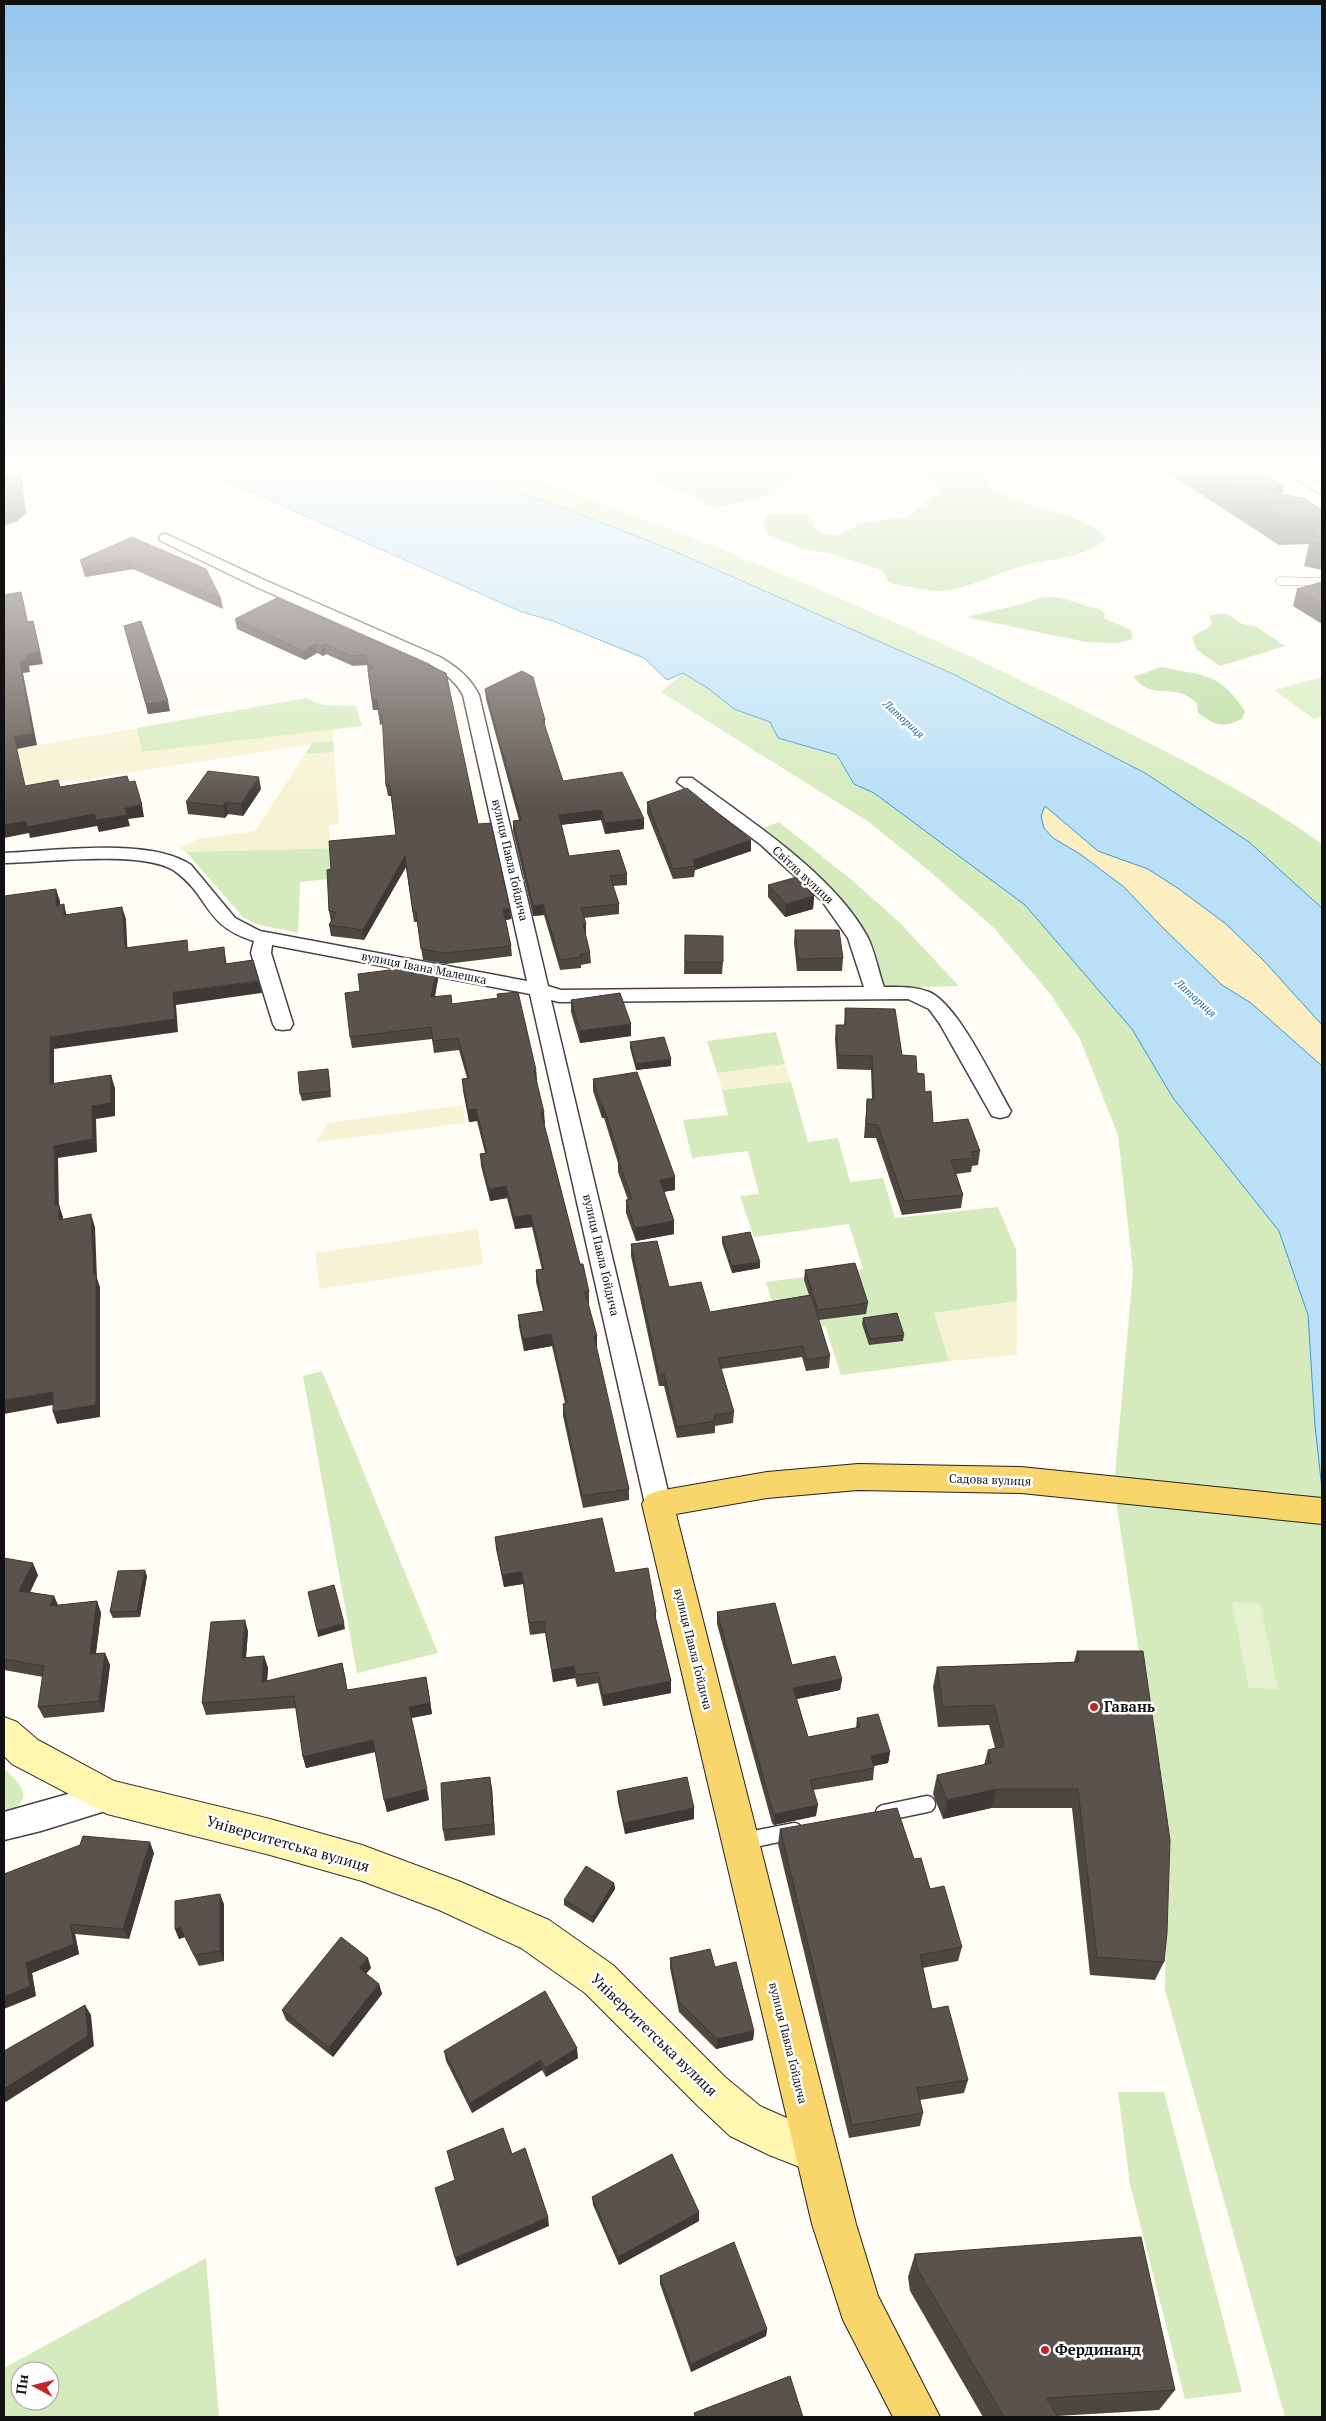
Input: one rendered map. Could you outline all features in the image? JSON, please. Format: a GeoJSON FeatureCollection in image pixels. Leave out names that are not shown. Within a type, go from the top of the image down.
{"type":"FeatureCollection","features":[{"type":"Feature","properties":{"kind":"main road","name":"Садова вулиця"},"geometry":{"type":"LineString","coordinates":[[658,1504],[767,1485],[858,1477],[1021,1480],[1322,1511]]}},
{"type":"Feature","properties":{"kind":"main road","name":"вулиця Павла Ґойдича"},"geometry":{"type":"LineString","coordinates":[[658,1504],[815,2152]]}},
{"type":"Feature","properties":{"kind":"main road"},"geometry":{"type":"LineString","coordinates":[[815,2152],[834,2224],[859,2304],[917,2417]]}},
{"type":"Feature","properties":{"kind":"street","name":"вулиця Павла Ґойдича"},"geometry":{"type":"LineString","coordinates":[[253,580],[434,660],[452,670],[466,683],[472,695],[658,1504]]}},
{"type":"Feature","properties":{"kind":"street","name":"Світла вулиця"},"geometry":{"type":"LineString","coordinates":[[686,782],[766,840],[829,897],[846,918],[858,938],[876,994]]}},
{"type":"Feature","properties":{"kind":"street","name":"вулиця Івана Малешка"},"geometry":{"type":"LineString","coordinates":[[4,858],[134,855],[167,858],[191,875],[225,920],[245,932],[264,938],[541,990],[559,996],[876,994]]}},
{"type":"Feature","properties":{"kind":"street"},"geometry":{"type":"LineString","coordinates":[[264,938],[261,953],[284,1024]]}},
{"type":"Feature","properties":{"kind":"street"},"geometry":{"type":"LineString","coordinates":[[876,994],[908,993],[923,996],[936,1005],[949,1021],[1000,1111]]}},
{"type":"Feature","properties":{"kind":"street","name":"Університетська вулиця"},"geometry":{"type":"LineString","coordinates":[[4,1733],[26,1752],[106,1797],[250,1832],[362,1863],[448,1895],[535,1934],[599,1979],[711,2091],[745,2121],[784,2140],[815,2152]]}},
{"type":"Feature","properties":{"kind":"street"},"geometry":{"type":"LineString","coordinates":[[4,1826],[106,1797]]}},
{"type":"Feature","properties":{"kind":"lane"},"geometry":{"type":"LineString","coordinates":[[1280,581],[1322,582]]}},
{"type":"Feature","properties":{"kind":"lane"},"geometry":{"type":"LineString","coordinates":[[870,1816],[927,1804]]}},
{"type":"Feature","properties":{"kind":"lane"},"geometry":{"type":"LineString","coordinates":[[740,1842],[812,1827]]}},
{"type":"Feature","properties":{"kind":"shaded area"},"geometry":{"type":"Polygon","coordinates":[[[137,728],[142,752],[334,728],[333,741],[86,779],[5,788],[4,751],[137,728]]]}},
{"type":"Feature","properties":{"kind":"shaded area"},"geometry":{"type":"Polygon","coordinates":[[[334,752],[339,824],[329,825],[330,841],[339,848],[186,852],[180,848],[198,839],[255,831],[305,754],[334,752]]]}},
{"type":"Feature","properties":{"kind":"shaded area"},"geometry":{"type":"Polygon","coordinates":[[[785,1064],[791,1082],[722,1090],[717,1073],[785,1064]]]}},
{"type":"Feature","properties":{"kind":"shaded area"},"geometry":{"type":"Polygon","coordinates":[[[463,1105],[465,1123],[316,1142],[328,1123],[463,1105]]]}},
{"type":"Feature","properties":{"kind":"shaded area"},"geometry":{"type":"Polygon","coordinates":[[[478,1229],[483,1264],[320,1289],[315,1253],[478,1229]]]}},
{"type":"Feature","properties":{"kind":"shaded area"},"geometry":{"type":"Polygon","coordinates":[[[1017,1301],[1017,1355],[949,1361],[934,1313],[1017,1301]]]}},
{"type":"Feature","properties":{"kind":"green space"},"geometry":{"type":"Polygon","coordinates":[[[740,580],[795,580],[995,668],[1130,733],[1228,785],[1292,823],[1322,844],[1322,908],[1249,842],[1145,773],[953,674],[740,580]]]}},
{"type":"Feature","properties":{"kind":"green space"},"geometry":{"type":"Polygon","coordinates":[[[887,580],[982,580],[942,591],[889,583],[887,580]]]}},
{"type":"Feature","properties":{"kind":"green space"},"geometry":{"type":"Polygon","coordinates":[[[1053,597],[1100,609],[1105,614],[1104,618],[1131,630],[1132,639],[1117,643],[1086,642],[966,617],[1023,604],[1038,598],[1053,597]]]}},
{"type":"Feature","properties":{"kind":"green space"},"geometry":{"type":"Polygon","coordinates":[[[1227,614],[1242,624],[1257,627],[1285,646],[1220,666],[1197,650],[1192,638],[1210,626],[1212,623],[1209,616],[1227,614]]]}},
{"type":"Feature","properties":{"kind":"green space"},"geometry":{"type":"Polygon","coordinates":[[[1161,667],[1200,675],[1218,682],[1236,698],[1245,711],[1242,719],[1229,724],[1215,723],[1198,713],[1197,703],[1187,696],[1175,692],[1146,688],[1133,677],[1161,667]]]}},
{"type":"Feature","properties":{"kind":"green space"},"geometry":{"type":"Polygon","coordinates":[[[683,673],[709,689],[734,709],[770,722],[778,738],[837,755],[854,784],[874,793],[1025,905],[1132,1029],[1173,1098],[1279,1231],[1308,1315],[1315,1426],[1322,1489],[1322,2417],[1285,2417],[1165,1990],[1167,1839],[1114,1487],[1133,1271],[1118,1135],[1080,1039],[1051,995],[994,928],[928,870],[869,822],[661,692],[683,673]]]}},
{"type":"Feature","properties":{"kind":"green space"},"geometry":{"type":"Polygon","coordinates":[[[1322,677],[1322,716],[1314,719],[1274,690],[1322,677]]]}},
{"type":"Feature","properties":{"kind":"green space"},"geometry":{"type":"Polygon","coordinates":[[[306,698],[323,705],[356,706],[362,726],[142,752],[137,728],[306,698]]]}},
{"type":"Feature","properties":{"kind":"green space"},"geometry":{"type":"Polygon","coordinates":[[[333,741],[334,752],[305,754],[312,743],[333,741]]]}},
{"type":"Feature","properties":{"kind":"green space"},"geometry":{"type":"Polygon","coordinates":[[[779,822],[853,881],[899,922],[959,986],[881,988],[852,917],[759,830],[779,822]]]}},
{"type":"Feature","properties":{"kind":"green space"},"geometry":{"type":"Polygon","coordinates":[[[339,848],[376,874],[300,882],[298,933],[256,924],[243,917],[186,852],[339,848]]]}},
{"type":"Feature","properties":{"kind":"green space"},"geometry":{"type":"Polygon","coordinates":[[[776,1032],[785,1064],[717,1073],[707,1041],[776,1032]]]}},
{"type":"Feature","properties":{"kind":"green space"},"geometry":{"type":"Polygon","coordinates":[[[791,1082],[808,1142],[838,1138],[850,1182],[883,1178],[895,1218],[998,1207],[1016,1250],[1017,1301],[934,1313],[949,1361],[841,1375],[825,1326],[782,1334],[766,1282],[863,1269],[849,1224],[754,1237],[740,1196],[759,1194],[748,1151],[692,1158],[683,1120],[728,1115],[722,1090],[791,1082]]]}},
{"type":"Feature","properties":{"kind":"green space"},"geometry":{"type":"Polygon","coordinates":[[[322,1371],[438,1653],[357,1673],[303,1376],[322,1371]]]}},
{"type":"Feature","properties":{"kind":"green space"},"geometry":{"type":"Polygon","coordinates":[[[1232,1602],[1260,1603],[1278,1689],[1249,1688],[1232,1602]]]}},
{"type":"Feature","properties":{"kind":"green space"},"geometry":{"type":"Polygon","coordinates":[[[4,1769],[21,1788],[23,1799],[20,1804],[4,1815],[4,1769]]]}},
{"type":"Feature","properties":{"kind":"green space"},"geometry":{"type":"Polygon","coordinates":[[[1118,2092],[1164,2092],[1242,2392],[1185,2399],[1130,2184],[1118,2092]]]}},
{"type":"Feature","properties":{"kind":"green space"},"geometry":{"type":"Polygon","coordinates":[[[206,2258],[219,2417],[4,2417],[4,2368],[10,2365],[10,2411],[60,2411],[60,2361],[17,2361],[206,2258]]]}},
{"type":"Feature","properties":{"kind":"sand"},"geometry":{"type":"Polygon","coordinates":[[[1045,806],[1098,851],[1148,869],[1179,889],[1226,924],[1265,962],[1322,1025],[1322,1066],[1251,1003],[1222,985],[1124,887],[1080,854],[1053,838],[1044,828],[1041,816],[1045,806]]]}},
{"type":"Feature","properties":{"kind":"water","name":"Латориця"},"geometry":{"type":"Polygon","coordinates":[[[450,580],[740,580],[953,674],[1145,773],[1249,842],[1322,908],[1322,1025],[1265,962],[1226,924],[1179,889],[1148,869],[1098,851],[1045,806],[1041,816],[1044,828],[1053,838],[1080,854],[1124,887],[1222,985],[1251,1003],[1322,1066],[1322,1489],[1315,1426],[1308,1315],[1279,1231],[1173,1098],[1132,1029],[1025,905],[874,793],[854,784],[837,755],[778,738],[770,722],[734,709],[709,689],[683,673],[667,680],[644,658],[553,621],[522,612],[450,580]]]}},
{"type":"Feature","properties":{"kind":"building"},"geometry":{"type":"Polygon","coordinates":[[[178,580],[211,580],[221,599],[178,580]]]}},
{"type":"Feature","properties":{"kind":"building"},"geometry":{"type":"Polygon","coordinates":[[[1322,582],[1322,604],[1297,589],[1322,582]]]}},
{"type":"Feature","properties":{"kind":"building"},"geometry":{"type":"Polygon","coordinates":[[[21,592],[27,622],[33,621],[40,652],[26,655],[27,660],[20,662],[33,734],[14,737],[25,786],[58,780],[60,787],[127,776],[129,782],[135,781],[142,805],[125,808],[127,815],[96,820],[94,814],[27,827],[26,821],[4,825],[4,595],[21,592]]]}},
{"type":"Feature","properties":{"kind":"building"},"geometry":{"type":"Polygon","coordinates":[[[277,598],[446,673],[478,824],[491,823],[510,909],[503,909],[511,946],[445,953],[421,949],[416,911],[413,912],[405,856],[363,930],[329,925],[336,912],[329,911],[327,870],[331,869],[329,841],[396,835],[390,785],[386,786],[382,714],[379,715],[377,700],[372,700],[368,670],[374,667],[367,663],[365,655],[351,656],[325,644],[321,646],[316,644],[303,651],[235,619],[277,598]]]}},
{"type":"Feature","properties":{"kind":"building"},"geometry":{"type":"Polygon","coordinates":[[[141,621],[168,701],[146,704],[124,626],[141,621]]]}},
{"type":"Feature","properties":{"kind":"building"},"geometry":{"type":"Polygon","coordinates":[[[522,671],[533,677],[545,720],[543,720],[563,781],[622,772],[644,819],[605,823],[601,810],[559,815],[569,856],[619,850],[627,874],[610,876],[619,904],[581,908],[586,924],[583,924],[590,953],[580,954],[581,957],[560,960],[543,904],[533,906],[513,821],[521,820],[485,689],[522,671]]]}},
{"type":"Feature","properties":{"kind":"building"},"geometry":{"type":"Polygon","coordinates":[[[208,771],[259,777],[241,804],[226,802],[223,806],[186,802],[208,771]]]}},
{"type":"Feature","properties":{"kind":"building"},"geometry":{"type":"Polygon","coordinates":[[[687,788],[751,840],[693,860],[695,866],[673,869],[647,802],[687,788]]]}},
{"type":"Feature","properties":{"kind":"building"},"geometry":{"type":"Polygon","coordinates":[[[797,877],[814,896],[786,904],[768,885],[797,877]]]}},
{"type":"Feature","properties":{"kind":"building"},"geometry":{"type":"Polygon","coordinates":[[[56,889],[56,906],[64,904],[64,915],[122,907],[125,948],[187,940],[188,952],[224,947],[225,964],[253,960],[259,981],[173,992],[175,1019],[50,1037],[50,1084],[111,1075],[111,1103],[92,1106],[93,1139],[54,1146],[55,1205],[59,1205],[59,1220],[91,1214],[94,1275],[96,1274],[96,1405],[53,1412],[53,1392],[4,1400],[4,896],[56,889]]]}},
{"type":"Feature","properties":{"kind":"building"},"geometry":{"type":"Polygon","coordinates":[[[795,930],[839,930],[843,958],[798,959],[795,930]]]}},
{"type":"Feature","properties":{"kind":"building"},"geometry":{"type":"Polygon","coordinates":[[[685,935],[723,936],[723,962],[685,962],[685,935]]]}},
{"type":"Feature","properties":{"kind":"building"},"geometry":{"type":"Polygon","coordinates":[[[429,965],[437,967],[431,997],[451,995],[452,1004],[498,998],[497,994],[518,992],[544,1112],[541,1112],[580,1264],[583,1264],[589,1292],[585,1292],[597,1336],[594,1336],[629,1489],[582,1496],[563,1404],[567,1403],[551,1334],[523,1339],[518,1315],[544,1311],[536,1270],[544,1269],[531,1215],[514,1217],[506,1186],[489,1189],[480,1154],[487,1153],[476,1109],[468,1110],[462,1079],[469,1078],[458,1038],[433,1041],[431,1027],[350,1037],[345,993],[360,991],[358,974],[429,965]]]}},
{"type":"Feature","properties":{"kind":"building"},"geometry":{"type":"Polygon","coordinates":[[[620,993],[631,1024],[580,1031],[571,1000],[620,993]]]}},
{"type":"Feature","properties":{"kind":"building"},"geometry":{"type":"Polygon","coordinates":[[[845,1008],[895,1009],[902,1055],[916,1056],[917,1073],[924,1074],[925,1092],[931,1091],[933,1123],[968,1119],[980,1151],[971,1152],[974,1158],[951,1160],[963,1195],[904,1201],[878,1125],[866,1124],[867,1099],[874,1099],[872,1056],[838,1055],[836,1025],[846,1025],[845,1008]]]}},
{"type":"Feature","properties":{"kind":"building"},"geometry":{"type":"Polygon","coordinates":[[[664,1037],[671,1059],[636,1064],[630,1042],[664,1037]]]}},
{"type":"Feature","properties":{"kind":"building"},"geometry":{"type":"Polygon","coordinates":[[[328,1069],[330,1091],[300,1094],[298,1072],[328,1069]]]}},
{"type":"Feature","properties":{"kind":"building"},"geometry":{"type":"Polygon","coordinates":[[[637,1072],[675,1177],[660,1180],[674,1221],[635,1228],[626,1200],[632,1199],[593,1079],[637,1072]]]}},
{"type":"Feature","properties":{"kind":"building"},"geometry":{"type":"Polygon","coordinates":[[[750,1232],[760,1262],[732,1266],[722,1237],[750,1232]]]}},
{"type":"Feature","properties":{"kind":"building"},"geometry":{"type":"Polygon","coordinates":[[[657,1241],[669,1287],[701,1282],[710,1312],[811,1295],[830,1356],[807,1360],[803,1346],[718,1358],[734,1412],[714,1415],[715,1421],[677,1427],[664,1374],[659,1375],[631,1244],[657,1241]]]}},
{"type":"Feature","properties":{"kind":"building"},"geometry":{"type":"Polygon","coordinates":[[[855,1263],[868,1303],[818,1310],[805,1270],[855,1263]]]}},
{"type":"Feature","properties":{"kind":"building"},"geometry":{"type":"Polygon","coordinates":[[[897,1313],[904,1335],[870,1339],[863,1318],[897,1313]]]}},
{"type":"Feature","properties":{"kind":"building"},"geometry":{"type":"Polygon","coordinates":[[[602,1518],[615,1573],[648,1568],[656,1612],[654,1612],[671,1681],[603,1695],[598,1672],[576,1675],[574,1666],[552,1670],[544,1621],[529,1623],[522,1572],[502,1575],[495,1537],[602,1518]]]}},
{"type":"Feature","properties":{"kind":"building"},"geometry":{"type":"Polygon","coordinates":[[[4,1558],[33,1563],[19,1591],[54,1596],[50,1606],[97,1601],[90,1654],[105,1653],[99,1701],[38,1707],[44,1666],[4,1659],[4,1558]]]}},
{"type":"Feature","properties":{"kind":"building"},"geometry":{"type":"Polygon","coordinates":[[[145,1570],[137,1611],[110,1612],[118,1571],[145,1570]]]}},
{"type":"Feature","properties":{"kind":"building"},"geometry":{"type":"Polygon","coordinates":[[[334,1585],[344,1623],[317,1631],[308,1592],[334,1585]]]}},
{"type":"Feature","properties":{"kind":"building"},"geometry":{"type":"Polygon","coordinates":[[[775,1603],[792,1665],[835,1656],[842,1679],[793,1688],[808,1737],[860,1727],[857,1718],[878,1714],[890,1752],[871,1756],[874,1768],[810,1780],[818,1805],[775,1814],[717,1612],[775,1603]]]}},
{"type":"Feature","properties":{"kind":"building"},"geometry":{"type":"Polygon","coordinates":[[[245,1620],[242,1658],[264,1656],[262,1682],[342,1663],[347,1690],[426,1677],[430,1703],[409,1707],[427,1789],[384,1800],[373,1740],[303,1757],[294,1696],[202,1703],[211,1622],[245,1620]]]}},
{"type":"Feature","properties":{"kind":"building"},"geometry":{"type":"Polygon","coordinates":[[[1077,1651],[1143,1651],[1170,1840],[1167,1933],[1164,1962],[1097,1957],[1078,1789],[997,1789],[947,1800],[937,1775],[991,1763],[988,1750],[1004,1746],[994,1705],[943,1707],[937,1667],[1079,1662],[1077,1651]]]}},
{"type":"Feature","properties":{"kind":"building"},"geometry":{"type":"Polygon","coordinates":[[[490,1777],[493,1824],[443,1830],[441,1783],[490,1777]]]}},
{"type":"Feature","properties":{"kind":"building"},"geometry":{"type":"Polygon","coordinates":[[[687,1777],[694,1808],[624,1823],[617,1791],[687,1777]]]}},
{"type":"Feature","properties":{"kind":"building"},"geometry":{"type":"Polygon","coordinates":[[[897,1808],[914,1859],[921,1858],[930,1889],[944,1886],[962,1947],[920,1955],[932,2009],[948,2006],[968,2080],[917,2088],[923,2113],[852,2125],[780,1829],[897,1808]]]}},
{"type":"Feature","properties":{"kind":"building"},"geometry":{"type":"Polygon","coordinates":[[[83,1836],[150,1842],[123,1929],[70,1924],[74,1944],[26,1963],[30,1986],[4,1997],[4,1874],[80,1845],[83,1836]]]}},
{"type":"Feature","properties":{"kind":"building"},"geometry":{"type":"Polygon","coordinates":[[[586,1866],[614,1883],[593,1917],[564,1900],[586,1866]]]}},
{"type":"Feature","properties":{"kind":"building"},"geometry":{"type":"Polygon","coordinates":[[[220,1894],[220,1951],[194,1955],[180,1927],[175,1929],[175,1901],[220,1894]]]}},
{"type":"Feature","properties":{"kind":"building"},"geometry":{"type":"Polygon","coordinates":[[[341,1937],[368,1958],[359,1968],[379,1984],[329,2048],[282,2010],[341,1937]]]}},
{"type":"Feature","properties":{"kind":"building"},"geometry":{"type":"Polygon","coordinates":[[[710,1949],[715,1967],[736,1962],[754,2031],[717,2039],[679,2002],[670,1958],[710,1949]]]}},
{"type":"Feature","properties":{"kind":"building"},"geometry":{"type":"Polygon","coordinates":[[[545,1991],[577,2048],[545,2068],[541,2060],[470,2103],[444,2051],[545,1991]]]}},
{"type":"Feature","properties":{"kind":"building"},"geometry":{"type":"Polygon","coordinates":[[[85,2005],[88,2036],[4,2089],[4,2051],[85,2005]]]}},
{"type":"Feature","properties":{"kind":"building"},"geometry":{"type":"Polygon","coordinates":[[[503,2128],[512,2154],[525,2148],[548,2217],[455,2258],[435,2188],[455,2180],[447,2151],[503,2128]]]}},
{"type":"Feature","properties":{"kind":"building"},"geometry":{"type":"Polygon","coordinates":[[[672,2154],[699,2212],[618,2257],[592,2197],[672,2154]]]}},
{"type":"Feature","properties":{"kind":"building","name":"Фердинанд"},"geometry":{"type":"Polygon","coordinates":[[[1141,2237],[1175,2390],[1046,2398],[1058,2417],[1004,2417],[917,2268],[915,2254],[1141,2237]]]}},
{"type":"Feature","properties":{"kind":"building"},"geometry":{"type":"Polygon","coordinates":[[[734,2242],[767,2329],[691,2364],[660,2276],[734,2242]]]}},
{"type":"Feature","properties":{"kind":"building"},"geometry":{"type":"Polygon","coordinates":[[[790,2376],[803,2417],[695,2417],[694,2413],[790,2376]]]}},
{"type":"Feature","properties":{"kind":"place","name":"Гавань"},"geometry":{"type":"Point","coordinates":[1094,1707]}},
{"type":"Feature","properties":{"kind":"place","name":"Фердинанд"},"geometry":{"type":"Point","coordinates":[1045,2350]}}]}
